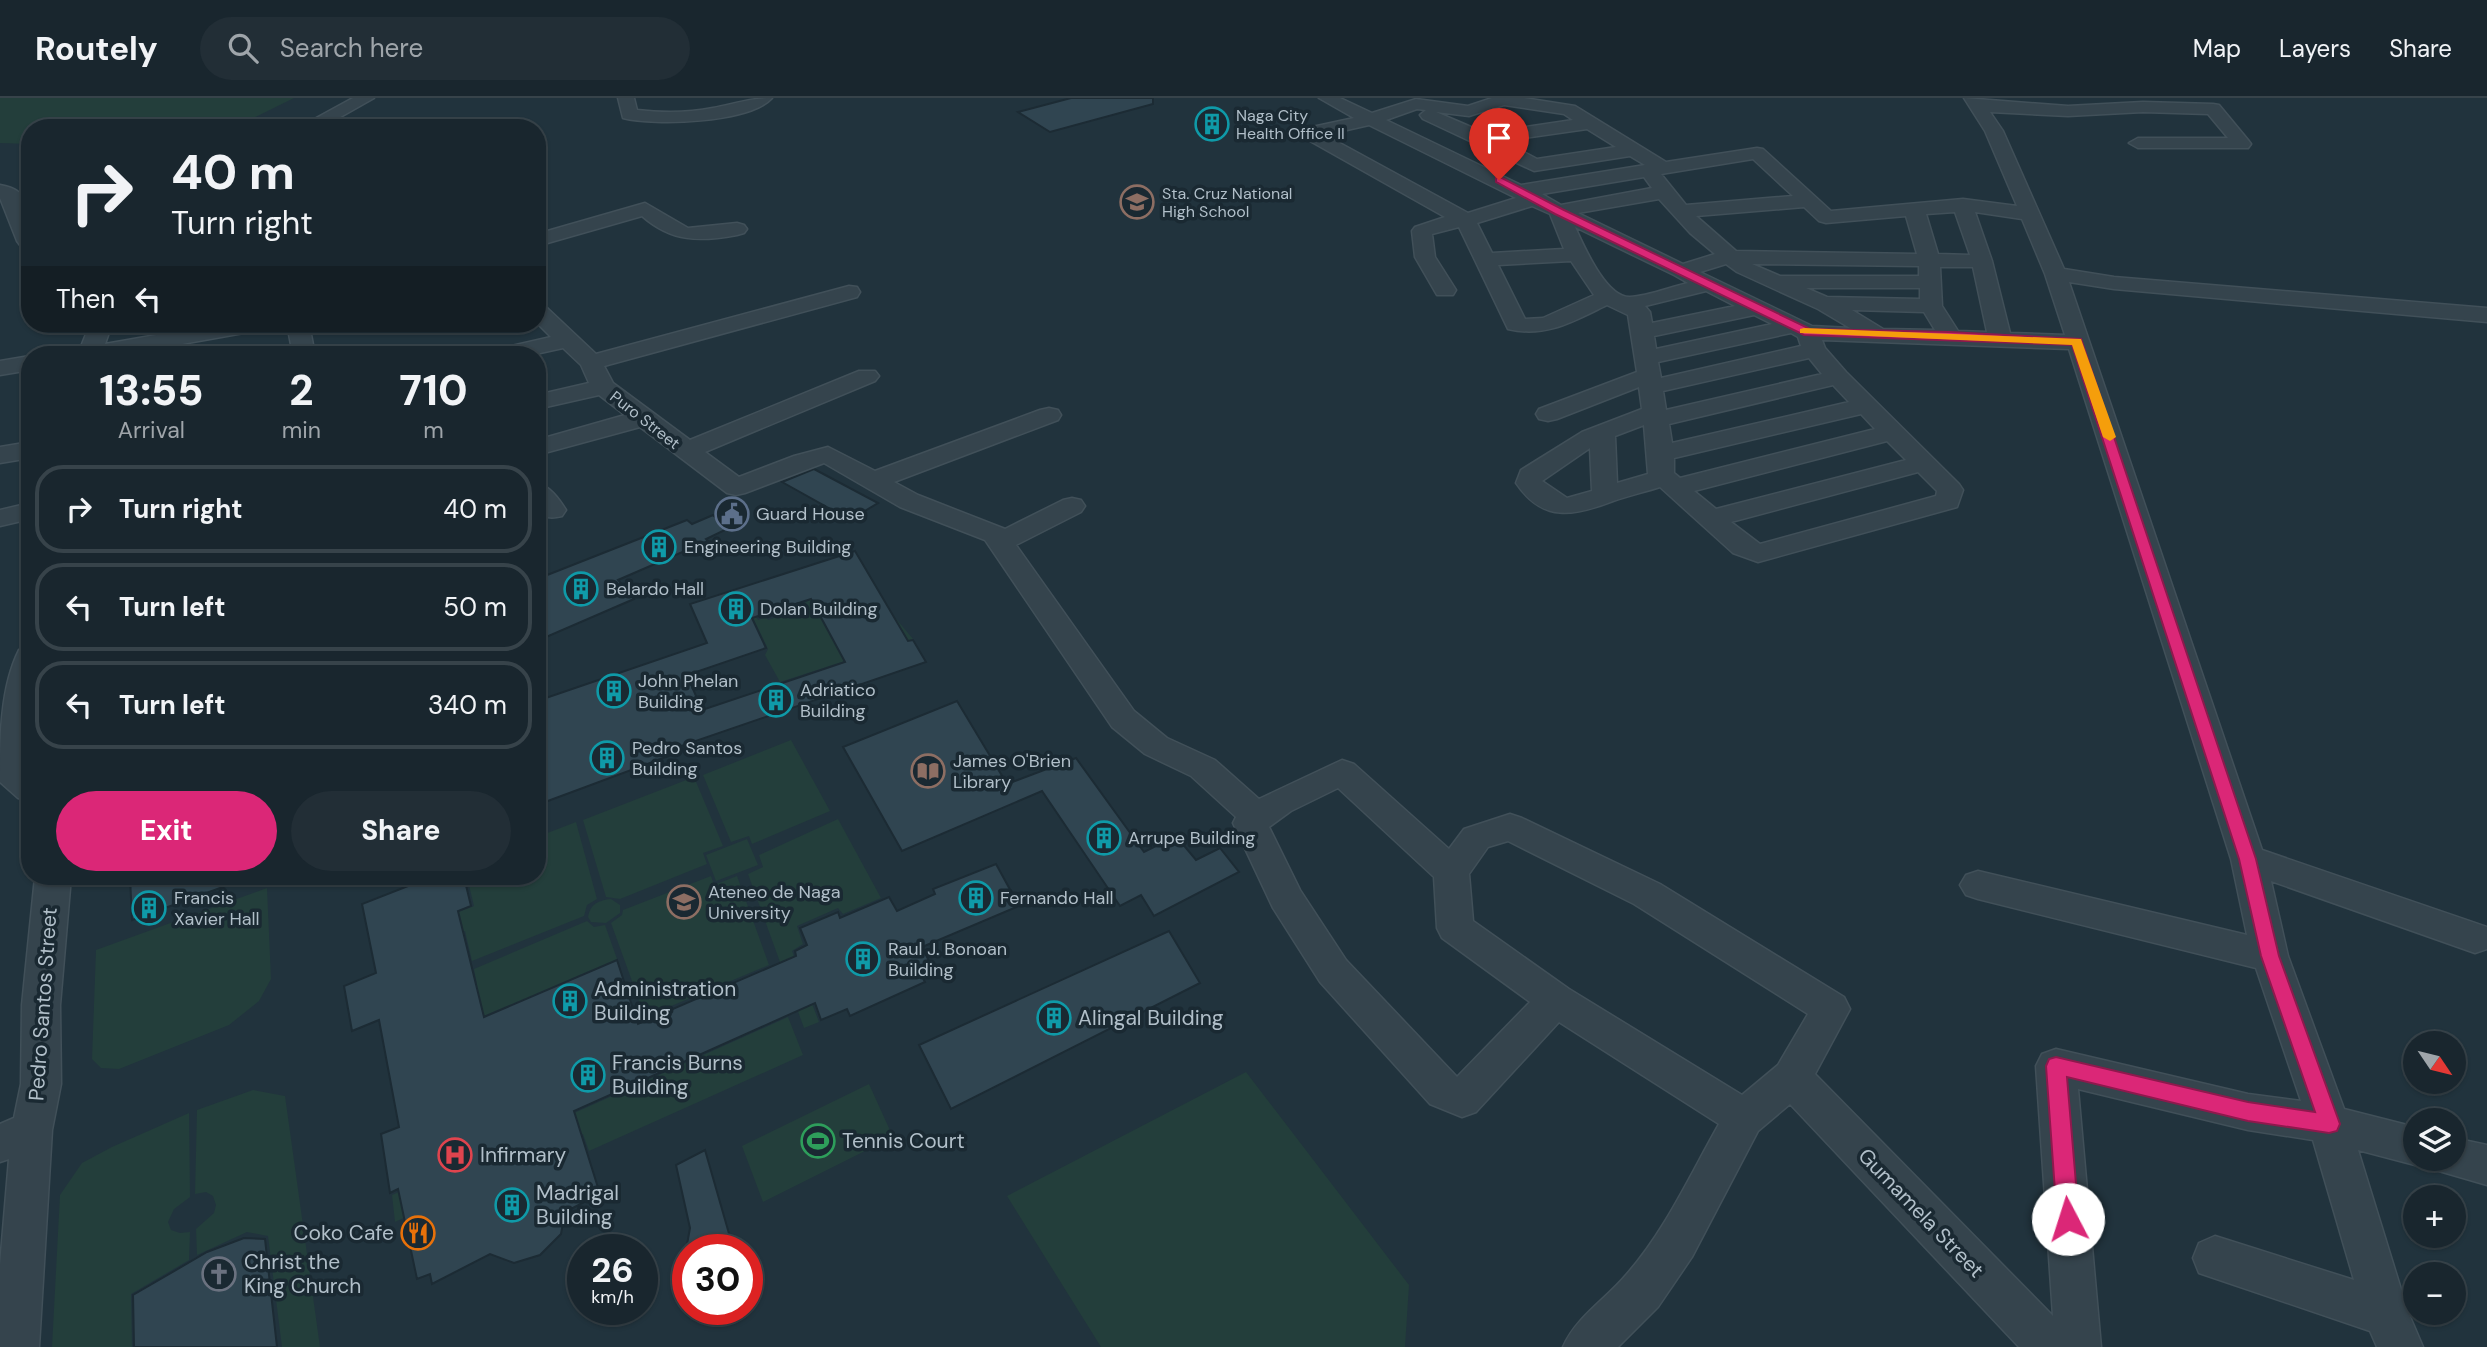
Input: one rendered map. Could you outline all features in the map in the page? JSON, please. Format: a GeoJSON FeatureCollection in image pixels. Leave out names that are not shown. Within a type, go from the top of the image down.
{"type":"FeatureCollection","features":[{"type":"Feature","properties":{"kind":"street"},"geometry":{"type":"LineString","coordinates":[[325,119],[366,98]]}},
{"type":"Feature","properties":{"kind":"street"},"geometry":{"type":"LineString","coordinates":[[626,98],[629,114],[647,117],[718,113],[764,98]]}},
{"type":"Feature","properties":{"kind":"street"},"geometry":{"type":"LineString","coordinates":[[1327,98],[1709,284],[1805,336],[1838,377],[1950,490],[1948,501],[1758,553],[1743,547],[1666,473],[1639,312],[1616,300],[1577,254],[1558,211]]}},
{"type":"Feature","properties":{"kind":"street"},"geometry":{"type":"LineString","coordinates":[[1709,284],[1616,300],[1543,325],[1527,328],[1516,324],[1466,220],[1309,133],[1372,119],[1409,106],[1426,104],[1469,111],[1503,100],[1569,110],[1635,150],[1655,169],[1664,192],[1680,211],[1744,268],[1821,303],[1879,335]]}},
{"type":"Feature","properties":{"kind":"street"},"geometry":{"type":"LineString","coordinates":[[1975,102],[2068,111],[2100,103],[2213,109],[2242,144],[2137,143]]}},
{"type":"Feature","properties":{"kind":"street"},"geometry":{"type":"LineString","coordinates":[[1975,102],[1994,131],[2056,274],[2248,859],[2270,956],[2329,1124],[2393,1330]]}},
{"type":"Feature","properties":{"kind":"street"},"geometry":{"type":"LineString","coordinates":[[2100,103],[2137,143],[2148,166]]}},
{"type":"Feature","properties":{"kind":"street"},"geometry":{"type":"LineString","coordinates":[[1409,106],[1513,152],[1534,165],[1635,150]]}},
{"type":"Feature","properties":{"kind":"street"},"geometry":{"type":"LineString","coordinates":[[1451,125],[1569,110]]}},
{"type":"Feature","properties":{"kind":"street"},"geometry":{"type":"LineString","coordinates":[[1431,147],[1591,123]]}},
{"type":"Feature","properties":{"kind":"street"},"geometry":{"type":"LineString","coordinates":[[1513,152],[1614,136]]}},
{"type":"Feature","properties":{"kind":"street"},"geometry":{"type":"LineString","coordinates":[[1445,290],[1425,257],[1422,231],[1442,223],[1466,220],[1529,195],[1655,169],[1756,153],[1826,217],[1964,205],[2032,214]]}},
{"type":"Feature","properties":{"kind":"street"},"geometry":{"type":"LineString","coordinates":[[0,191],[11,195],[21,233]]}},
{"type":"Feature","properties":{"kind":"street"},"geometry":{"type":"LineString","coordinates":[[1558,211],[1664,192]]}},
{"type":"Feature","properties":{"kind":"street"},"geometry":{"type":"LineString","coordinates":[[1680,211],[1809,201]]}},
{"type":"Feature","properties":{"kind":"street"},"geometry":{"type":"LineString","coordinates":[[1964,205],[1982,261],[2000,338]]}},
{"type":"Feature","properties":{"kind":"street"},"geometry":{"type":"LineString","coordinates":[[1914,208],[1929,260],[1931,306],[1949,335]]}},
{"type":"Feature","properties":{"kind":"street"},"geometry":{"type":"LineString","coordinates":[[546,237],[645,209],[667,229],[694,236],[737,229]]}},
{"type":"Feature","properties":{"kind":"street"},"geometry":{"type":"LineString","coordinates":[[1486,260],[1577,254]]}},
{"type":"Feature","properties":{"kind":"street"},"geometry":{"type":"LineString","coordinates":[[1681,271],[1730,257],[1982,261]]}},
{"type":"Feature","properties":{"kind":"street"},"geometry":{"type":"LineString","coordinates":[[2056,274],[2114,283],[2487,315]]}},
{"type":"Feature","properties":{"kind":"street"},"geometry":{"type":"LineString","coordinates":[[1775,281],[1932,282]]}},
{"type":"Feature","properties":{"kind":"street"},"geometry":{"type":"LineString","coordinates":[[591,362],[849,292]]}},
{"type":"Feature","properties":{"kind":"street"},"geometry":{"type":"LineString","coordinates":[[1821,303],[1931,306]]}},
{"type":"Feature","properties":{"kind":"street"},"geometry":{"type":"LineString","coordinates":[[1643,331],[1757,308]]}},
{"type":"Feature","properties":{"kind":"street","name":"Puro Street"},"geometry":{"type":"LineString","coordinates":[[546,320],[591,362],[603,387],[736,487],[803,461],[828,455],[872,481]]}},
{"type":"Feature","properties":{"kind":"street"},"geometry":{"type":"LineString","coordinates":[[136,346],[206,333]]}},
{"type":"Feature","properties":{"kind":"street"},"geometry":{"type":"LineString","coordinates":[[1548,414],[1652,390],[1805,336],[1949,335],[2077,342]]}},
{"type":"Feature","properties":{"kind":"street"},"geometry":{"type":"LineString","coordinates":[[1805,336],[1652,390],[1602,432],[1531,475],[1529,483],[1558,507],[1578,506],[1666,473],[1867,405]]}},
{"type":"Feature","properties":{"kind":"street"},"geometry":{"type":"LineString","coordinates":[[541,346],[567,340]]}},
{"type":"Feature","properties":{"kind":"street"},"geometry":{"type":"LineString","coordinates":[[0,368],[21,364]]}},
{"type":"Feature","properties":{"kind":"street"},"geometry":{"type":"LineString","coordinates":[[685,451],[867,376]]}},
{"type":"Feature","properties":{"kind":"street"},"geometry":{"type":"LineString","coordinates":[[1652,390],[1838,377]]}},
{"type":"Feature","properties":{"kind":"street"},"geometry":{"type":"LineString","coordinates":[[546,400],[603,387]]}},
{"type":"Feature","properties":{"kind":"street"},"geometry":{"type":"LineString","coordinates":[[872,481],[1049,415]]}},
{"type":"Feature","properties":{"kind":"street"},"geometry":{"type":"LineString","coordinates":[[546,445],[643,418]]}},
{"type":"Feature","properties":{"kind":"street"},"geometry":{"type":"LineString","coordinates":[[1602,432],[1605,495]]}},
{"type":"Feature","properties":{"kind":"street"},"geometry":{"type":"LineString","coordinates":[[1666,473],[1892,432]]}},
{"type":"Feature","properties":{"kind":"street"},"geometry":{"type":"LineString","coordinates":[[0,456],[21,452]]}},
{"type":"Feature","properties":{"kind":"street"},"geometry":{"type":"LineString","coordinates":[[1711,519],[1923,463]]}},
{"type":"Feature","properties":{"kind":"street"},"geometry":{"type":"LineString","coordinates":[[872,481],[949,518],[995,534],[1123,719],[1156,746],[1203,768],[1237,796],[1257,818]]}},
{"type":"Feature","properties":{"kind":"street"},"geometry":{"type":"LineString","coordinates":[[1001,542],[1072,506]]}},
{"type":"Feature","properties":{"kind":"street"},"geometry":{"type":"LineString","coordinates":[[0,518],[21,513]]}},
{"type":"Feature","properties":{"kind":"street"},"geometry":{"type":"LineString","coordinates":[[21,704],[7,770],[21,782]]}},
{"type":"Feature","properties":{"kind":"street"},"geometry":{"type":"LineString","coordinates":[[1451,872],[1342,772],[1279,802],[1250,823],[1286,898],[1334,971],[1444,1091],[1462,1099],[1556,1000]]}},
{"type":"Feature","properties":{"kind":"street"},"geometry":{"type":"LineString","coordinates":[[1586,1347],[1642,1291],[1677,1242],[1744,1118],[1792,1078],[1831,1009],[1647,894],[1510,827],[1476,838],[1451,872],[1455,928],[1556,1000],[1744,1118]]}},
{"type":"Feature","properties":{"kind":"street"},"geometry":{"type":"LineString","coordinates":[[2248,859],[2475,938]]}},
{"type":"Feature","properties":{"kind":"street","name":"Pedro Santos Street"},"geometry":{"type":"LineString","coordinates":[[16,1347],[16,1137],[41,1084],[41,1005],[52,885]]}},
{"type":"Feature","properties":{"kind":"street"},"geometry":{"type":"LineString","coordinates":[[1978,885],[2270,956]]}},
{"type":"Feature","properties":{"kind":"street"},"geometry":{"type":"LineString","coordinates":[[2078,1347],[2056,1066],[2248,1112],[2329,1124],[2403,1143]]}},
{"type":"Feature","properties":{"kind":"street","name":"Gumamela Street"},"geometry":{"type":"LineString","coordinates":[[1792,1078],[2051,1347]]}},
{"type":"Feature","properties":{"kind":"street"},"geometry":{"type":"LineString","coordinates":[[2466,1160],[2487,1165]]}},
{"type":"Feature","properties":{"kind":"street"},"geometry":{"type":"LineString","coordinates":[[2215,1258],[2393,1330]]}},
{"type":"Feature","properties":{"kind":"green space"},"geometry":{"type":"Polygon","coordinates":[[[0,98],[294,98],[251,119],[21,119],[21,144],[0,143],[0,98]]]}},
{"type":"Feature","properties":{"kind":"green space"},"geometry":{"type":"Polygon","coordinates":[[[811,599],[830,634],[892,614],[913,639],[780,682],[765,655],[768,649],[753,618],[758,620],[766,617],[768,620],[801,609],[800,606],[811,599]]]}},
{"type":"Feature","properties":{"kind":"green space"},"geometry":{"type":"Polygon","coordinates":[[[791,740],[830,811],[752,844],[749,836],[731,842],[703,775],[791,740]]]}},
{"type":"Feature","properties":{"kind":"green space"},"geometry":{"type":"Polygon","coordinates":[[[694,777],[723,846],[703,853],[707,864],[620,899],[606,897],[583,820],[694,777]]]}},
{"type":"Feature","properties":{"kind":"green space"},"geometry":{"type":"Polygon","coordinates":[[[838,819],[881,898],[843,914],[838,908],[797,926],[803,944],[792,951],[819,1022],[804,1028],[748,874],[763,867],[759,855],[838,819]]]}},
{"type":"Feature","properties":{"kind":"green space"},"geometry":{"type":"Polygon","coordinates":[[[576,822],[597,899],[587,905],[584,916],[472,961],[465,931],[417,950],[414,930],[474,906],[469,885],[546,885],[546,834],[576,822]]]}},
{"type":"Feature","properties":{"kind":"green space"},"geometry":{"type":"Polygon","coordinates":[[[747,839],[758,865],[716,881],[706,855],[747,839]]]}},
{"type":"Feature","properties":{"kind":"green space"},"geometry":{"type":"Polygon","coordinates":[[[711,876],[714,885],[737,876],[769,965],[645,1017],[611,923],[622,915],[623,910],[711,876]]]}},
{"type":"Feature","properties":{"kind":"green space"},"geometry":{"type":"Polygon","coordinates":[[[267,888],[271,979],[259,1001],[229,1025],[119,1069],[101,1068],[92,1059],[96,950],[267,888]]]}},
{"type":"Feature","properties":{"kind":"green space"},"geometry":{"type":"Polygon","coordinates":[[[611,899],[620,905],[620,913],[606,923],[591,922],[588,917],[593,906],[611,899]]]}},
{"type":"Feature","properties":{"kind":"green space"},"geometry":{"type":"Polygon","coordinates":[[[587,921],[594,927],[605,925],[617,959],[437,1036],[430,1005],[477,985],[474,969],[587,921]]]}},
{"type":"Feature","properties":{"kind":"green space"},"geometry":{"type":"Polygon","coordinates":[[[788,1017],[803,1055],[589,1151],[583,1134],[395,1222],[392,1195],[788,1017]]]}},
{"type":"Feature","properties":{"kind":"green space"},"geometry":{"type":"Polygon","coordinates":[[[1246,1072],[1409,1285],[1405,1347],[1101,1347],[1007,1196],[1246,1072]]]}},
{"type":"Feature","properties":{"kind":"green space","name":"Tennis Court"},"geometry":{"type":"Polygon","coordinates":[[[869,1084],[893,1137],[763,1202],[742,1146],[869,1084]]]}},
{"type":"Feature","properties":{"kind":"green space"},"geometry":{"type":"Polygon","coordinates":[[[253,1090],[285,1096],[320,1347],[282,1347],[268,1236],[247,1232],[197,1255],[196,1229],[214,1213],[216,1205],[213,1196],[206,1192],[195,1194],[197,1110],[253,1090]]]}},
{"type":"Feature","properties":{"kind":"green space"},"geometry":{"type":"Polygon","coordinates":[[[189,1113],[190,1197],[174,1209],[168,1222],[171,1230],[190,1232],[189,1260],[131,1294],[132,1347],[52,1347],[60,1195],[82,1163],[189,1113]]]}},
{"type":"Feature","properties":{"kind":"building"},"geometry":{"type":"Polygon","coordinates":[[[1071,98],[1153,98],[1153,104],[1050,132],[1018,112],[1071,98]]]}},
{"type":"Feature","properties":{"kind":"building"},"geometry":{"type":"Polygon","coordinates":[[[814,469],[878,503],[850,520],[782,482],[814,469]]]}},
{"type":"Feature","properties":{"kind":"building"},"geometry":{"type":"Polygon","coordinates":[[[713,515],[727,529],[706,539],[708,541],[618,580],[634,599],[546,637],[546,575],[687,520],[692,524],[713,515]]]}},
{"type":"Feature","properties":{"kind":"building"},"geometry":{"type":"Polygon","coordinates":[[[855,551],[908,641],[913,640],[926,662],[675,748],[677,753],[546,802],[546,698],[707,643],[690,604],[855,551]],[[811,599],[752,618],[766,648],[687,675],[702,710],[845,662],[811,599]]]}},
{"type":"Feature","properties":{"kind":"building"},"geometry":{"type":"Polygon","coordinates":[[[957,701],[1007,784],[1076,758],[1144,852],[1176,836],[1196,860],[1220,848],[1239,872],[1154,916],[1141,895],[1120,906],[1042,791],[902,851],[843,747],[957,701]]]}},
{"type":"Feature","properties":{"kind":"building"},"geometry":{"type":"Polygon","coordinates":[[[996,864],[1019,906],[922,947],[932,967],[920,972],[925,982],[850,1016],[847,1009],[821,1020],[815,1003],[574,1111],[600,1194],[565,1212],[561,1234],[540,1255],[514,1263],[490,1254],[432,1284],[430,1274],[417,1279],[398,1189],[390,1193],[381,1134],[399,1127],[379,1020],[352,1031],[344,986],[376,973],[362,904],[411,885],[466,885],[471,906],[458,911],[484,1017],[617,960],[638,1024],[796,956],[795,951],[807,945],[800,928],[838,912],[840,918],[889,897],[897,911],[935,894],[933,889],[996,864]]]}},
{"type":"Feature","properties":{"kind":"building","name":"Francis Xavier Hall"},"geometry":{"type":"Polygon","coordinates":[[[130,885],[228,885],[132,920],[130,885]]]}},
{"type":"Feature","properties":{"kind":"building","name":"Alingal Building"},"geometry":{"type":"Polygon","coordinates":[[[1169,931],[1200,983],[951,1109],[919,1045],[1169,931]]]}},
{"type":"Feature","properties":{"kind":"building"},"geometry":{"type":"Polygon","coordinates":[[[705,1150],[729,1234],[689,1234],[690,1228],[676,1165],[705,1150]]]}},
{"type":"Feature","properties":{"kind":"building","name":"Christ the King Church"},"geometry":{"type":"Polygon","coordinates":[[[244,1238],[265,1239],[277,1347],[134,1347],[133,1295],[207,1252],[244,1238]]]}},
{"type":"Feature","properties":{"kind":"slow traffic"},"geometry":{"type":"LineString","coordinates":[[1804,331],[2077,342],[2110,437]]}},
{"type":"Feature","properties":{"kind":"place","name":"Naga City Health Office II"},"geometry":{"type":"Point","coordinates":[1212,124]}},
{"type":"Feature","properties":{"kind":"place","name":"Sta. Cruz National High School"},"geometry":{"type":"Point","coordinates":[1137,202]}},
{"type":"Feature","properties":{"kind":"place","name":"Guard House"},"geometry":{"type":"Point","coordinates":[732,514]}},
{"type":"Feature","properties":{"kind":"place","name":"Engineering Building"},"geometry":{"type":"Point","coordinates":[659,547]}},
{"type":"Feature","properties":{"kind":"place","name":"Belardo Hall"},"geometry":{"type":"Point","coordinates":[581,589]}},
{"type":"Feature","properties":{"kind":"place","name":"Dolan Building"},"geometry":{"type":"Point","coordinates":[736,609]}},
{"type":"Feature","properties":{"kind":"place","name":"John Phelan Building"},"geometry":{"type":"Point","coordinates":[614,691]}},
{"type":"Feature","properties":{"kind":"place","name":"Adriatico Building"},"geometry":{"type":"Point","coordinates":[776,700]}},
{"type":"Feature","properties":{"kind":"place","name":"Pedro Santos Building"},"geometry":{"type":"Point","coordinates":[607,758]}},
{"type":"Feature","properties":{"kind":"place","name":"James O'Brien Library"},"geometry":{"type":"Point","coordinates":[928,771]}},
{"type":"Feature","properties":{"kind":"place","name":"Arrupe Building"},"geometry":{"type":"Point","coordinates":[1104,838]}},
{"type":"Feature","properties":{"kind":"place","name":"Fernando Hall"},"geometry":{"type":"Point","coordinates":[976,898]}},
{"type":"Feature","properties":{"kind":"place","name":"Ateneo de Naga University"},"geometry":{"type":"Point","coordinates":[684,902]}},
{"type":"Feature","properties":{"kind":"place","name":"Francis Xavier Hall"},"geometry":{"type":"Point","coordinates":[149,908]}},
{"type":"Feature","properties":{"kind":"place","name":"Raul J. Bonoan Building"},"geometry":{"type":"Point","coordinates":[863,959]}},
{"type":"Feature","properties":{"kind":"place","name":"Administration Building"},"geometry":{"type":"Point","coordinates":[570,1001]}},
{"type":"Feature","properties":{"kind":"place","name":"Alingal Building"},"geometry":{"type":"Point","coordinates":[1054,1018]}},
{"type":"Feature","properties":{"kind":"place","name":"Francis Burns Building"},"geometry":{"type":"Point","coordinates":[588,1075]}},
{"type":"Feature","properties":{"kind":"place","name":"Tennis Court"},"geometry":{"type":"Point","coordinates":[818,1141]}},
{"type":"Feature","properties":{"kind":"place","name":"Infirmary"},"geometry":{"type":"Point","coordinates":[455,1155]}},
{"type":"Feature","properties":{"kind":"place","name":"Madrigal Building"},"geometry":{"type":"Point","coordinates":[512,1205]}},
{"type":"Feature","properties":{"kind":"place","name":"Coko Cafe"},"geometry":{"type":"Point","coordinates":[418,1233]}},
{"type":"Feature","properties":{"kind":"place","name":"Christ the King Church"},"geometry":{"type":"Point","coordinates":[219,1274]}},
{"type":"Feature","properties":{"kind":"route"},"geometry":{"type":"LineString","coordinates":[[1499,180],[1808,333],[1949,335],[2077,342],[2248,859],[2270,956],[2329,1124],[2248,1112],[2056,1066],[2068,1219]]}}]}
